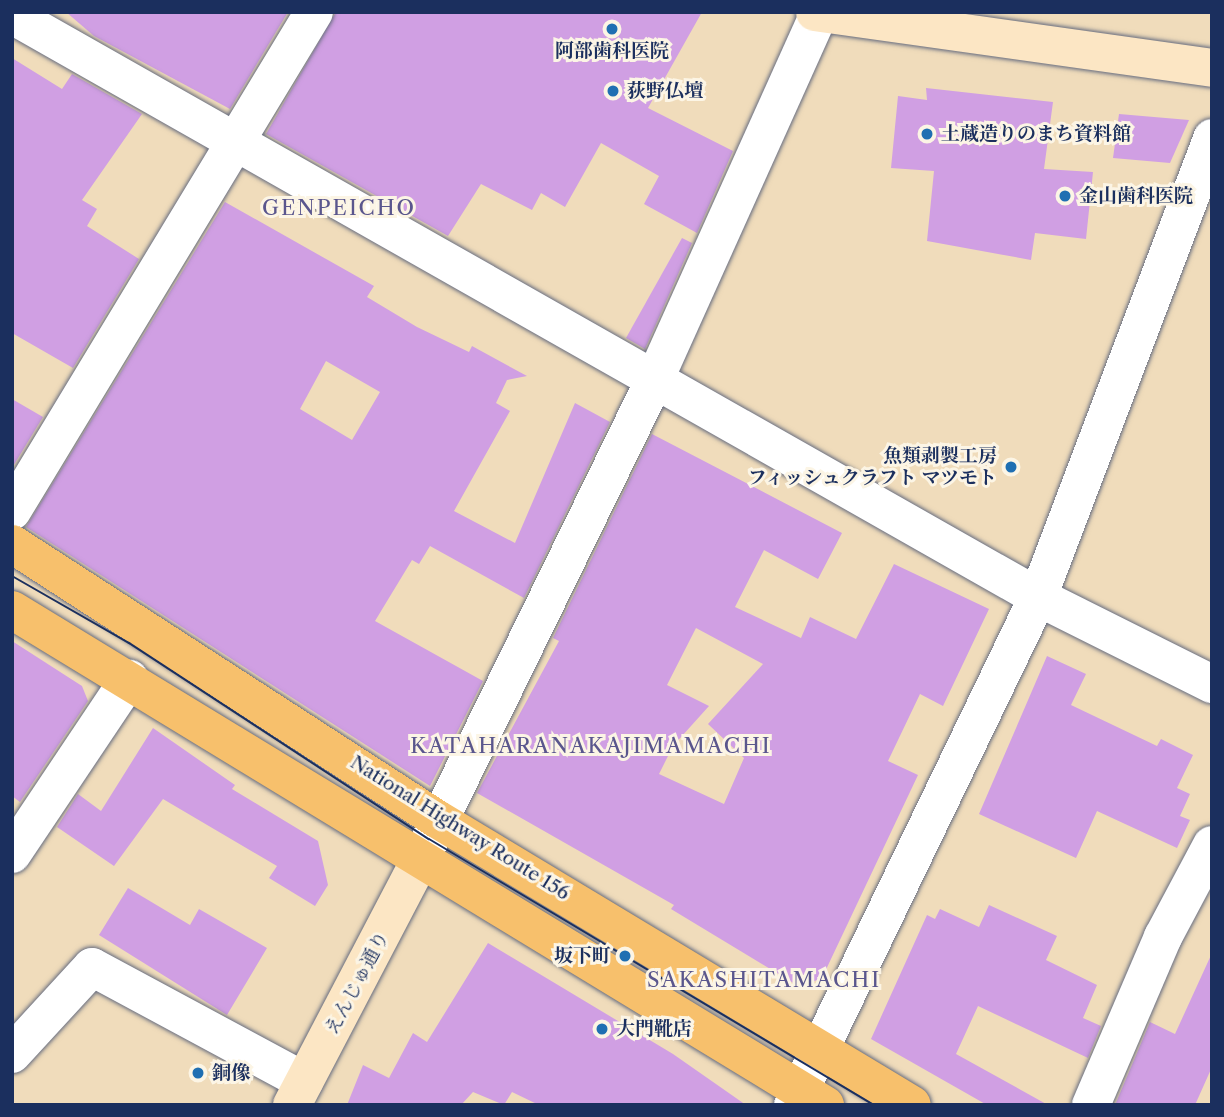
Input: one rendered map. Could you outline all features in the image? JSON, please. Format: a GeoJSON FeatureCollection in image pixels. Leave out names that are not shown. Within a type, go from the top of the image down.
{"type":"FeatureCollection","features":[{"type":"Feature","properties":{"kind":"highway","name":"National Highway Route 156"},"geometry":{"type":"LineString","coordinates":[[12,544],[437,819],[912,1105]]}},
{"type":"Feature","properties":{"kind":"highway"},"geometry":{"type":"LineString","coordinates":[[12,610],[129,679],[806,1100]]}},
{"type":"Feature","properties":{"kind":"street"},"geometry":{"type":"LineString","coordinates":[[12,511],[314,12]]}},
{"type":"Feature","properties":{"kind":"street"},"geometry":{"type":"LineString","coordinates":[[420,860],[437,819],[654,382],[818,13],[1212,68]]}},
{"type":"Feature","properties":{"kind":"street"},"geometry":{"type":"LineString","coordinates":[[12,15],[654,382],[1038,597],[1212,684]]}},
{"type":"Feature","properties":{"kind":"street"},"geometry":{"type":"LineString","coordinates":[[806,1100],[822,1049],[1038,597],[1212,138]]}},
{"type":"Feature","properties":{"kind":"street"},"geometry":{"type":"LineString","coordinates":[[12,854],[129,679]]}},
{"type":"Feature","properties":{"kind":"street"},"geometry":{"type":"LineString","coordinates":[[1091,1105],[1163,937],[1212,845]]}},
{"type":"Feature","properties":{"kind":"street","name":"えんじゅ通り"},"geometry":{"type":"LineString","coordinates":[[298,1093],[420,860]]}},
{"type":"Feature","properties":{"kind":"street"},"geometry":{"type":"LineString","coordinates":[[12,1054],[92,967],[298,1093]]}},
{"type":"Feature","properties":{"kind":"building"},"geometry":{"type":"Polygon","coordinates":[[[66,12],[288,12],[230,109],[94,36],[66,12]]]}},
{"type":"Feature","properties":{"kind":"building"},"geometry":{"type":"Polygon","coordinates":[[[336,12],[702,12],[648,108],[733,151],[697,233],[644,204],[659,176],[601,143],[565,207],[541,193],[532,210],[481,184],[448,236],[266,134],[336,12]]]}},
{"type":"Feature","properties":{"kind":"building"},"geometry":{"type":"Polygon","coordinates":[[[12,58],[62,89],[72,74],[142,114],[82,200],[97,209],[87,226],[139,259],[73,368],[12,333],[12,58]]]}},
{"type":"Feature","properties":{"kind":"building"},"geometry":{"type":"Polygon","coordinates":[[[926,88],[1053,102],[1044,169],[1093,172],[1086,239],[1035,233],[1031,260],[927,241],[934,171],[891,168],[898,96],[927,100],[926,88]]]}},
{"type":"Feature","properties":{"kind":"building"},"geometry":{"type":"Polygon","coordinates":[[[1119,114],[1189,120],[1170,163],[1113,158],[1119,114]]]}},
{"type":"Feature","properties":{"kind":"building"},"geometry":{"type":"Polygon","coordinates":[[[225,202],[374,286],[367,297],[417,327],[469,352],[472,346],[527,376],[507,380],[496,403],[510,411],[454,511],[515,543],[575,403],[610,422],[524,598],[430,546],[419,564],[412,560],[375,621],[483,681],[430,786],[26,527],[225,202]],[[326,361],[300,409],[352,440],[380,392],[326,361]]]}},
{"type":"Feature","properties":{"kind":"building"},"geometry":{"type":"Polygon","coordinates":[[[682,238],[692,243],[645,349],[626,338],[682,238]]]}},
{"type":"Feature","properties":{"kind":"building"},"geometry":{"type":"Polygon","coordinates":[[[12,399],[43,417],[12,468],[12,399]]]}},
{"type":"Feature","properties":{"kind":"building"},"geometry":{"type":"Polygon","coordinates":[[[652,434],[842,533],[818,579],[764,550],[735,607],[801,638],[810,617],[856,639],[894,564],[989,609],[943,706],[920,694],[888,761],[918,775],[822,978],[800,987],[671,909],[674,905],[477,793],[559,641],[553,638],[652,434]],[[696,628],[667,685],[709,706],[673,746],[659,774],[724,804],[744,758],[708,724],[763,664],[696,628]]]}},
{"type":"Feature","properties":{"kind":"building"},"geometry":{"type":"Polygon","coordinates":[[[12,641],[82,686],[88,701],[20,802],[12,796],[12,641]]]}},
{"type":"Feature","properties":{"kind":"building"},"geometry":{"type":"Polygon","coordinates":[[[1047,656],[1086,674],[1071,705],[1157,746],[1161,739],[1193,755],[1177,788],[1190,794],[1180,816],[1190,820],[1177,848],[1097,811],[1076,858],[979,814],[1047,656]]]}},
{"type":"Feature","properties":{"kind":"building"},"geometry":{"type":"Polygon","coordinates":[[[153,728],[235,785],[232,789],[318,841],[328,885],[315,906],[269,878],[277,866],[163,799],[114,866],[57,827],[78,794],[101,811],[153,728]]]}},
{"type":"Feature","properties":{"kind":"building"},"geometry":{"type":"Polygon","coordinates":[[[128,888],[190,925],[199,909],[267,948],[227,1015],[99,935],[128,888]]]}},
{"type":"Feature","properties":{"kind":"building"},"geometry":{"type":"Polygon","coordinates":[[[989,905],[1057,936],[1046,960],[1097,985],[1083,1018],[1101,1026],[1088,1058],[978,1006],[956,1054],[1048,1105],[987,1105],[871,1039],[927,915],[935,919],[940,909],[979,927],[989,905]]]}},
{"type":"Feature","properties":{"kind":"building"},"geometry":{"type":"Polygon","coordinates":[[[488,943],[673,1054],[746,1105],[539,1105],[512,1092],[504,1105],[473,1092],[461,1105],[347,1105],[363,1065],[389,1078],[413,1033],[427,1042],[488,943]]]}},
{"type":"Feature","properties":{"kind":"building"},"geometry":{"type":"Polygon","coordinates":[[[1212,953],[1212,1067],[1195,1105],[1115,1105],[1150,1022],[1175,1034],[1212,953]]]}},
{"type":"Feature","properties":{"kind":"tram line"},"geometry":{"type":"LineString","coordinates":[[12,576],[129,643],[429,839],[874,1105]]}},
{"type":"Feature","properties":{"kind":"place","name":"阿部歯科医院"},"geometry":{"type":"Point","coordinates":[612,29]}},
{"type":"Feature","properties":{"kind":"place","name":"荻野仏壇"},"geometry":{"type":"Point","coordinates":[613,91]}},
{"type":"Feature","properties":{"kind":"place","name":"土蔵造りのまち資料館"},"geometry":{"type":"Point","coordinates":[927,134]}},
{"type":"Feature","properties":{"kind":"place","name":"金山歯科医院"},"geometry":{"type":"Point","coordinates":[1065,196]}},
{"type":"Feature","properties":{"kind":"place","name":"魚類剥製工房 フィッシュクラフト マツモト"},"geometry":{"type":"Point","coordinates":[1011,467]}},
{"type":"Feature","properties":{"kind":"place","name":"坂下町"},"geometry":{"type":"Point","coordinates":[625,956]}},
{"type":"Feature","properties":{"kind":"place","name":"大門靴店"},"geometry":{"type":"Point","coordinates":[602,1029]}},
{"type":"Feature","properties":{"kind":"place","name":"銅像"},"geometry":{"type":"Point","coordinates":[198,1073]}},
{"type":"Feature","properties":{"kind":"district","name":"GENPEICHO"},"geometry":{"type":"Point","coordinates":[339,208]}},
{"type":"Feature","properties":{"kind":"district","name":"KATAHARANAKAJIMAMACHI"},"geometry":{"type":"Point","coordinates":[591,746]}},
{"type":"Feature","properties":{"kind":"district","name":"SAKASHITAMACHI"},"geometry":{"type":"Point","coordinates":[764,980]}}]}
